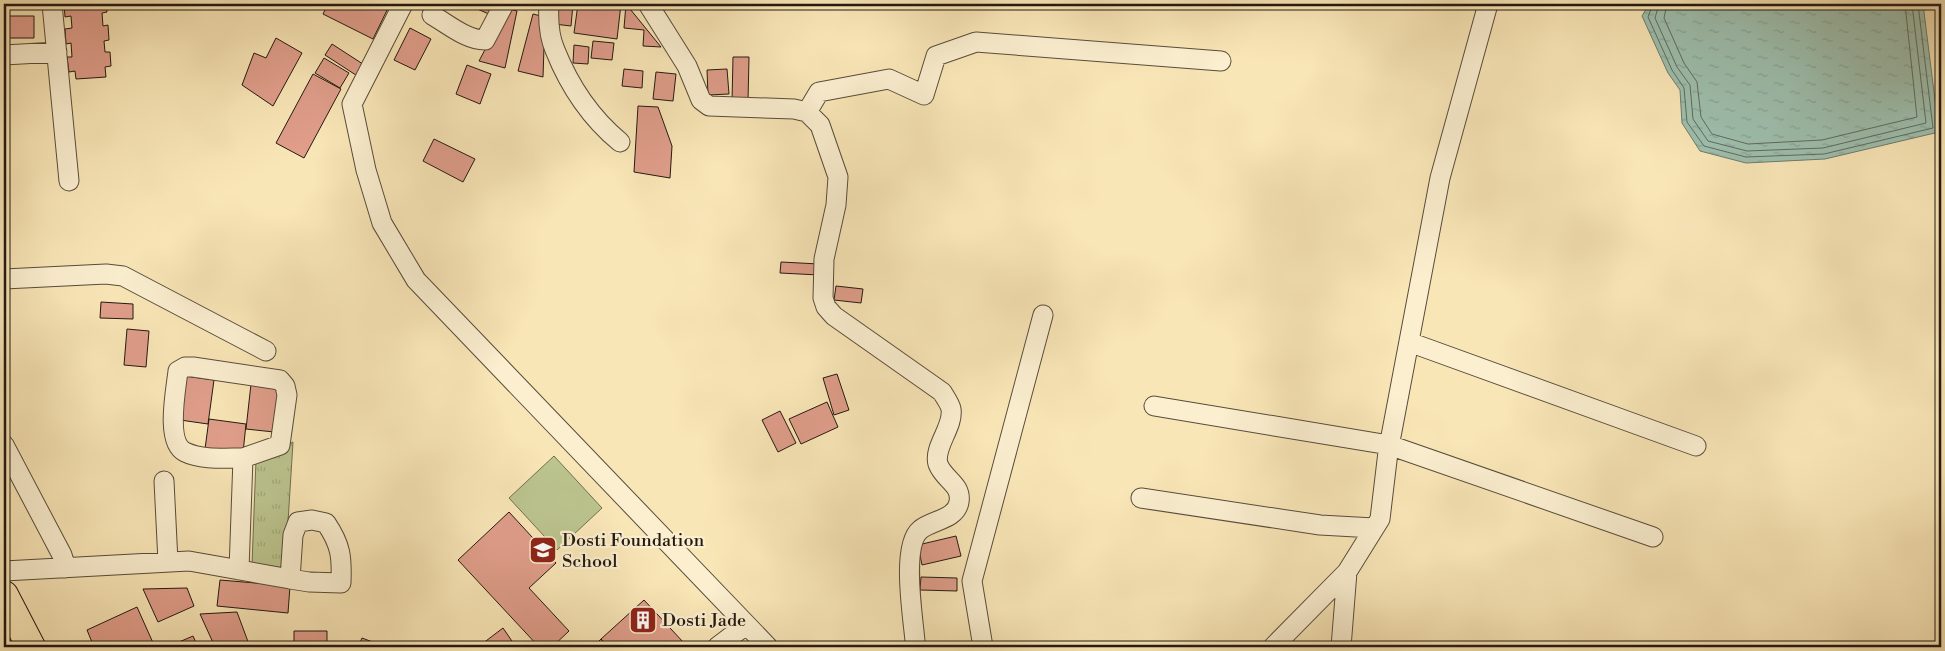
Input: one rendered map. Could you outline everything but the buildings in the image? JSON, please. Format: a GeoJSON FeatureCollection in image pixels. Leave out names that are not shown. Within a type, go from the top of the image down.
{"type":"FeatureCollection","features":[{"type":"Feature","properties":{"kind":"highway"},"geometry":{"type":"LineString","coordinates":[[4,595],[32,647]]}},
{"type":"Feature","properties":{"kind":"street"},"geometry":{"type":"LineString","coordinates":[[52,4],[69,181]]}},
{"type":"Feature","properties":{"kind":"street"},"geometry":{"type":"LineString","coordinates":[[403,4],[352,104],[366,170],[382,223],[416,280],[768,647]]}},
{"type":"Feature","properties":{"kind":"street"},"geometry":{"type":"LineString","coordinates":[[432,15],[463,34],[477,40],[485,40],[504,4]]}},
{"type":"Feature","properties":{"kind":"street"},"geometry":{"type":"LineString","coordinates":[[549,4],[548,21],[554,49],[583,103],[606,131],[620,142]]}},
{"type":"Feature","properties":{"kind":"street"},"geometry":{"type":"LineString","coordinates":[[648,4],[686,66],[701,100],[709,106],[794,109],[807,112],[820,125],[838,178],[836,205],[824,259],[823,298],[826,307],[834,316],[942,392],[951,408],[951,418],[938,454],[938,464],[956,486],[959,492],[958,504],[953,513],[919,530],[912,542],[909,558],[915,641]]}},
{"type":"Feature","properties":{"kind":"street"},"geometry":{"type":"LineString","coordinates":[[1273,647],[1347,572],[1380,519],[1389,445],[1440,178],[1488,4]]}},
{"type":"Feature","properties":{"kind":"street"},"geometry":{"type":"LineString","coordinates":[[807,112],[819,92],[889,79],[924,95],[936,56],[976,42],[1222,61]]}},
{"type":"Feature","properties":{"kind":"street"},"geometry":{"type":"LineString","coordinates":[[4,56],[56,52]]}},
{"type":"Feature","properties":{"kind":"street"},"geometry":{"type":"LineString","coordinates":[[4,279],[106,274],[123,276],[266,351]]}},
{"type":"Feature","properties":{"kind":"street"},"geometry":{"type":"LineString","coordinates":[[983,647],[972,581],[1043,315]]}},
{"type":"Feature","properties":{"kind":"street"},"geometry":{"type":"LineString","coordinates":[[1409,342],[1696,446]]}},
{"type":"Feature","properties":{"kind":"street"},"geometry":{"type":"LineString","coordinates":[[185,367],[203,368],[280,380],[286,386],[287,395],[280,445],[243,458],[205,457],[184,452],[174,440],[174,414],[178,371],[185,367]]}},
{"type":"Feature","properties":{"kind":"street"},"geometry":{"type":"LineString","coordinates":[[1154,406],[1389,445],[1653,537]]}},
{"type":"Feature","properties":{"kind":"street"},"geometry":{"type":"LineString","coordinates":[[4,445],[62,556],[66,568]]}},
{"type":"Feature","properties":{"kind":"street"},"geometry":{"type":"LineString","coordinates":[[239,570],[243,458]]}},
{"type":"Feature","properties":{"kind":"street"},"geometry":{"type":"LineString","coordinates":[[164,481],[168,562]]}},
{"type":"Feature","properties":{"kind":"street"},"geometry":{"type":"LineString","coordinates":[[1141,498],[1320,525],[1374,528]]}},
{"type":"Feature","properties":{"kind":"street"},"geometry":{"type":"LineString","coordinates":[[4,571],[189,561],[290,579]]}},
{"type":"Feature","properties":{"kind":"street"},"geometry":{"type":"LineString","coordinates":[[1342,647],[1347,572]]}},
{"type":"Feature","properties":{"kind":"street"},"geometry":{"type":"LineString","coordinates":[[717,647],[746,624]]}},
{"type":"Feature","properties":{"kind":"green space"},"geometry":{"type":"Polygon","coordinates":[[[293,442],[285,570],[252,565],[256,460],[293,442]]]}},
{"type":"Feature","properties":{"kind":"green space"},"geometry":{"type":"Polygon","coordinates":[[[554,456],[602,508],[557,550],[509,498],[554,456]]]}},
{"type":"Feature","properties":{"kind":"water"},"geometry":{"type":"Polygon","coordinates":[[[1649,4],[1923,4],[1939,132],[1825,159],[1746,163],[1700,151],[1682,123],[1680,90],[1668,73],[1642,16],[1649,4]]]}},
{"type":"Feature","properties":{"kind":"place","name":"Dosti Foundation School"},"geometry":{"type":"Point","coordinates":[543,550]}},
{"type":"Feature","properties":{"kind":"place","name":"Dosti Jade"},"geometry":{"type":"Point","coordinates":[643,620]}}]}
